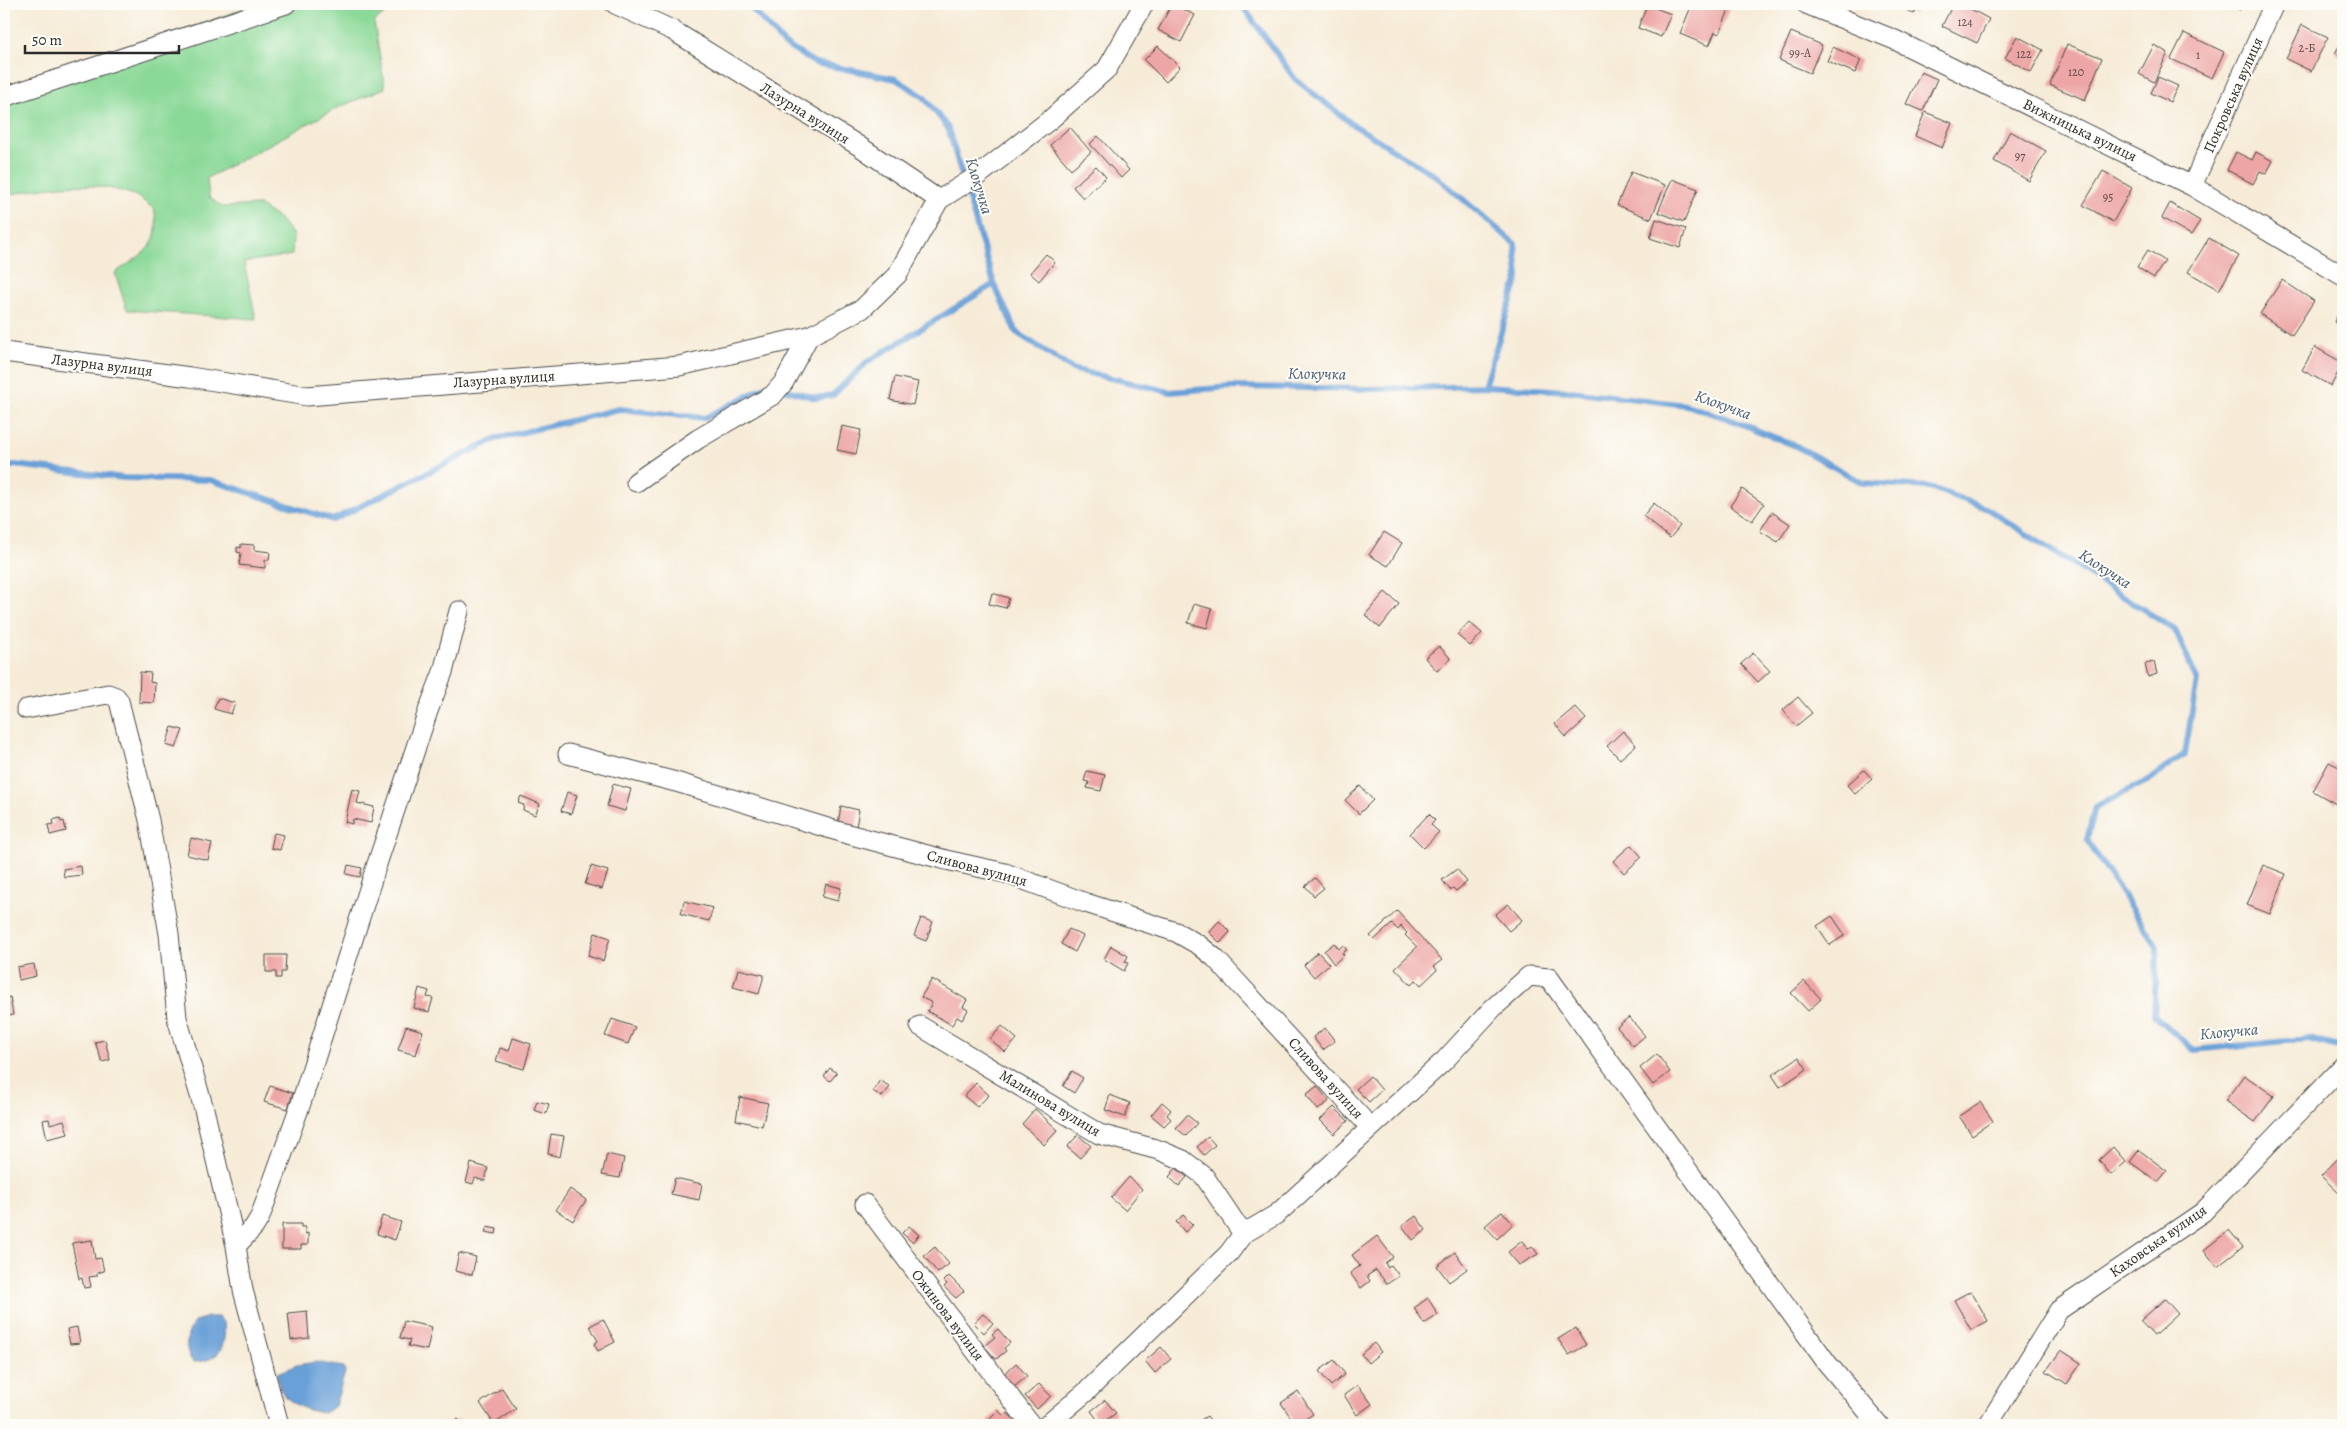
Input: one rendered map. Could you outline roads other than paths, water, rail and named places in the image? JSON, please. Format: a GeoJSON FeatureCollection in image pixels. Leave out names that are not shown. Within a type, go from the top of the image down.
{"type":"FeatureCollection","features":[{"type":"Feature","properties":{"kind":"street"},"geometry":{"type":"LineString","coordinates":[[4,97],[286,4]]}},
{"type":"Feature","properties":{"kind":"street","name":"Лазурна вулиця"},"geometry":{"type":"LineString","coordinates":[[615,4],[672,30],[858,146],[939,200]]}},
{"type":"Feature","properties":{"kind":"street","name":"Лазурна вулиця"},"geometry":{"type":"LineString","coordinates":[[4,352],[190,377],[307,396],[679,366],[809,336],[862,309],[897,275],[939,200],[980,174],[1051,119],[1107,69],[1144,4]]}},
{"type":"Feature","properties":{"kind":"street","name":"Вижницька вулиця"},"geometry":{"type":"LineString","coordinates":[[1806,4],[1895,40],[2192,186],[2343,276]]}},
{"type":"Feature","properties":{"kind":"street","name":"Покровська вулиця"},"geometry":{"type":"LineString","coordinates":[[2192,186],[2274,4]]}},
{"type":"Feature","properties":{"kind":"street"},"geometry":{"type":"LineString","coordinates":[[636,482],[698,439],[778,389],[809,336]]}},
{"type":"Feature","properties":{"kind":"street"},"geometry":{"type":"LineString","coordinates":[[236,1246],[249,1233],[260,1217],[301,1103],[372,879],[428,711],[443,672],[459,611]]}},
{"type":"Feature","properties":{"kind":"street"},"geometry":{"type":"LineString","coordinates":[[26,709],[108,694],[116,696],[119,700],[149,820],[169,934],[177,1018],[199,1092],[236,1246],[243,1290],[279,1425]]}},
{"type":"Feature","properties":{"kind":"street","name":"Сливова вулиця"},"geometry":{"type":"LineString","coordinates":[[568,754],[676,782],[853,836],[1006,873],[1086,904],[1176,932],[1199,945],[1215,958],[1370,1127]]}},
{"type":"Feature","properties":{"kind":"street"},"geometry":{"type":"LineString","coordinates":[[1047,1425],[1087,1391],[1229,1253],[1243,1234],[1277,1214],[1445,1060],[1493,1008],[1529,976],[1549,978],[1828,1363],[1879,1425]]}},
{"type":"Feature","properties":{"kind":"street","name":"Малинова вулиця"},"geometry":{"type":"LineString","coordinates":[[920,1026],[1099,1134],[1159,1150],[1183,1160],[1204,1176],[1243,1234]]}},
{"type":"Feature","properties":{"kind":"street","name":"Каховська вулиця"},"geometry":{"type":"LineString","coordinates":[[1988,1425],[2059,1310],[2203,1212],[2343,1066]]}},
{"type":"Feature","properties":{"kind":"street","name":"Ожинова вулиця"},"geometry":{"type":"LineString","coordinates":[[865,1204],[1031,1425]]}},
{"type":"Feature","properties":{"kind":"water"},"geometry":{"type":"Polygon","coordinates":[[[208,1317],[218,1317],[224,1323],[225,1332],[222,1346],[215,1356],[193,1362],[187,1347],[189,1331],[195,1321],[208,1317]]]}},
{"type":"Feature","properties":{"kind":"water"},"geometry":{"type":"Polygon","coordinates":[[[315,1362],[343,1367],[345,1372],[335,1406],[324,1413],[315,1412],[292,1402],[281,1390],[278,1382],[277,1373],[297,1365],[315,1362]]]}},
{"type":"Feature","properties":{"kind":"waterway","name":"Клокучка"},"geometry":{"type":"LineString","coordinates":[[748,4],[784,44],[815,63],[896,79],[924,97],[948,128],[994,284],[1016,332],[1072,369],[1170,392],[1230,387],[1371,389],[1484,386],[1570,391],[1686,405],[1729,419],[1796,446],[1863,483],[1929,487],[1986,508],[2175,630],[2197,680],[2185,754],[2149,780],[2095,807],[2087,840],[2157,947],[2154,1016],[2194,1050],[2308,1039],[2343,1048]]}},
{"type":"Feature","properties":{"kind":"waterway"},"geometry":{"type":"LineString","coordinates":[[1241,4],[1295,79],[1352,124],[1436,176],[1515,244],[1518,278],[1484,386]]}},
{"type":"Feature","properties":{"kind":"waterway"},"geometry":{"type":"LineString","coordinates":[[4,468],[15,465],[124,478],[210,480],[333,520],[495,439],[619,409],[705,418],[769,385],[816,398],[833,395],[867,362],[994,284]]}}]}
